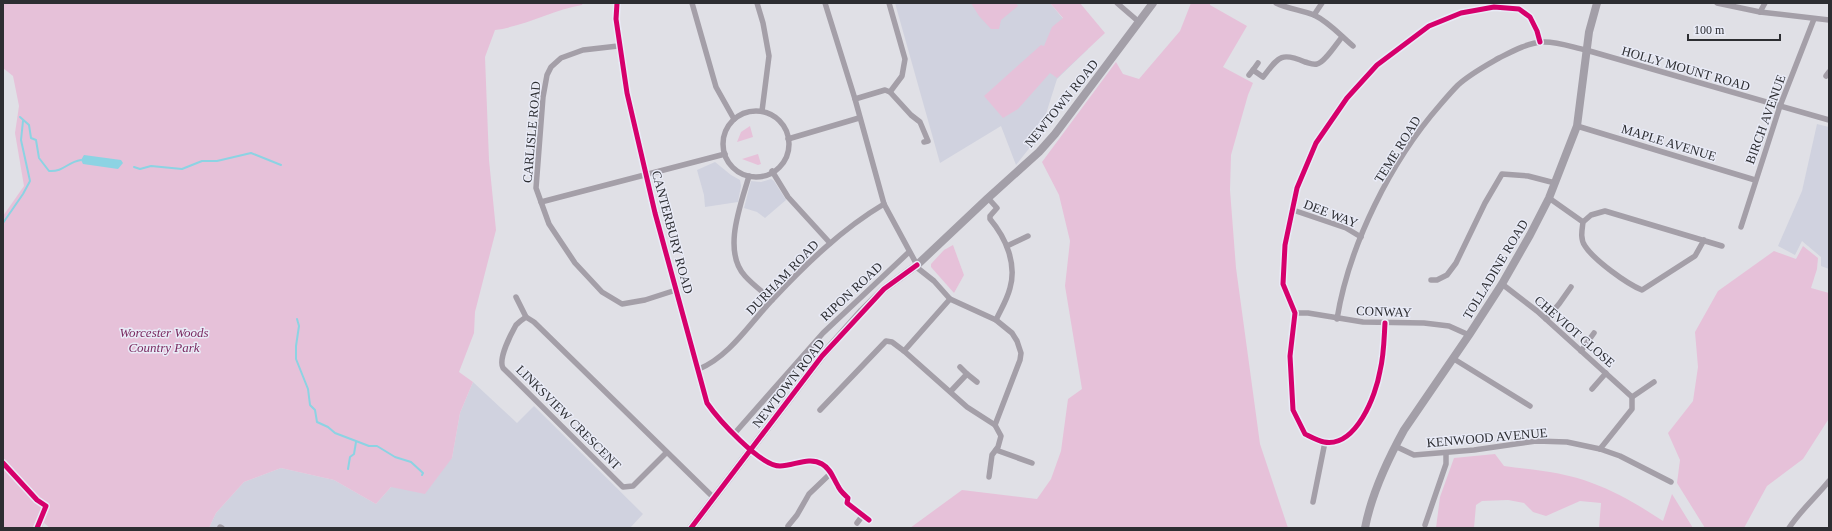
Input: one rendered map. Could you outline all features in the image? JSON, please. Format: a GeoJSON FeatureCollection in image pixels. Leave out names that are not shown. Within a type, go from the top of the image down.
{"type":"FeatureCollection","features":[{"type":"Feature","properties":{"kind":"main road","name":"NEWTOWN ROAD"},"geometry":{"type":"LineString","coordinates":[[691,528],[822,356],[884,289],[916,265],[1039,152],[1055,134],[1153,3]]}},
{"type":"Feature","properties":{"kind":"main road","name":"TOLLADINE ROAD"},"geometry":{"type":"LineString","coordinates":[[1365,528],[1378,487],[1395,446],[1404,430],[1454,359],[1502,284],[1530,235],[1555,183],[1577,126],[1586,50],[1597,3]]}},
{"type":"Feature","properties":{"kind":"street","name":"CANTERBURY ROAD"},"geometry":{"type":"LineString","coordinates":[[617,3],[616,19],[618,46],[627,93],[646,175],[707,403],[717,417],[750,450],[768,462],[776,466],[781,466],[810,460],[816,461],[827,467],[831,473]]}},
{"type":"Feature","properties":{"kind":"street"},"geometry":{"type":"LineString","coordinates":[[692,3],[716,87],[734,119]]}},
{"type":"Feature","properties":{"kind":"street"},"geometry":{"type":"LineString","coordinates":[[757,3],[763,23],[769,56],[762,112]]}},
{"type":"Feature","properties":{"kind":"street"},"geometry":{"type":"LineString","coordinates":[[825,3],[855,99],[884,204],[916,265],[934,281],[950,299],[957,304],[996,320],[1012,333],[1020,346],[1021,353],[1016,374],[995,425]]}},
{"type":"Feature","properties":{"kind":"street"},"geometry":{"type":"LineString","coordinates":[[889,3],[905,59],[902,76],[890,92]]}},
{"type":"Feature","properties":{"kind":"street"},"geometry":{"type":"LineString","coordinates":[[1117,3],[1139,22]]}},
{"type":"Feature","properties":{"kind":"street"},"geometry":{"type":"LineString","coordinates":[[1276,3],[1295,11],[1314,15],[1325,22],[1353,46]]}},
{"type":"Feature","properties":{"kind":"street"},"geometry":{"type":"LineString","coordinates":[[1314,15],[1322,3]]}},
{"type":"Feature","properties":{"kind":"street"},"geometry":{"type":"LineString","coordinates":[[1717,3],[1760,12],[1829,20]]}},
{"type":"Feature","properties":{"kind":"street"},"geometry":{"type":"LineString","coordinates":[[1760,12],[1765,3]]}},
{"type":"Feature","properties":{"kind":"street"},"geometry":{"type":"LineString","coordinates":[[1385,323],[1380,372],[1375,391],[1366,411],[1351,434],[1341,440],[1325,442],[1304,434],[1293,410],[1290,356],[1295,313],[1283,284],[1285,245],[1297,188],[1316,143],[1347,98],[1377,65],[1429,26],[1462,13],[1494,7],[1519,9],[1530,17],[1537,31],[1540,42]]}},
{"type":"Feature","properties":{"kind":"street","name":"BIRCH AVENUE"},"geometry":{"type":"LineString","coordinates":[[1741,228],[1755,180],[1780,106],[1814,19]]}},
{"type":"Feature","properties":{"kind":"street"},"geometry":{"type":"LineString","coordinates":[[1258,63],[1251,73],[1263,77],[1280,57],[1286,55],[1311,64],[1318,64],[1342,37]]}},
{"type":"Feature","properties":{"kind":"street","name":"TEME ROAD"},"geometry":{"type":"LineString","coordinates":[[1337,319],[1347,272],[1361,237],[1390,178],[1417,133],[1458,85],[1481,68],[1512,52],[1540,42],[1554,43],[1586,50]]}},
{"type":"Feature","properties":{"kind":"street","name":"CARLISLE ROAD"},"geometry":{"type":"LineString","coordinates":[[618,46],[583,50],[560,58],[551,67],[547,76],[543,97],[536,188],[549,224],[571,256],[602,292],[622,304],[645,300],[676,290]]}},
{"type":"Feature","properties":{"kind":"street","name":"HOLLY MOUNT ROAD"},"geometry":{"type":"LineString","coordinates":[[1586,50],[1829,120]]}},
{"type":"Feature","properties":{"kind":"street"},"geometry":{"type":"LineString","coordinates":[[855,99],[885,90],[890,92],[911,116],[920,122],[928,141],[924,142]]}},
{"type":"Feature","properties":{"kind":"street"},"geometry":{"type":"LineString","coordinates":[[762,112],[772,115],[780,121],[785,129],[788,139],[786,155],[781,164],[772,172],[762,176],[749,176],[734,168],[725,154],[723,146],[724,134],[734,119],[745,113],[762,112]]}},
{"type":"Feature","properties":{"kind":"street"},"geometry":{"type":"LineString","coordinates":[[788,139],[860,118]]}},
{"type":"Feature","properties":{"kind":"street","name":"MAPLE AVENUE"},"geometry":{"type":"LineString","coordinates":[[1577,126],[1755,180]]}},
{"type":"Feature","properties":{"kind":"street"},"geometry":{"type":"LineString","coordinates":[[541,202],[725,154]]}},
{"type":"Feature","properties":{"kind":"street"},"geometry":{"type":"LineString","coordinates":[[772,172],[788,197],[830,243]]}},
{"type":"Feature","properties":{"kind":"street"},"geometry":{"type":"LineString","coordinates":[[1430,280],[1437,280],[1447,275],[1456,263],[1485,203],[1502,174],[1528,176],[1555,183]]}},
{"type":"Feature","properties":{"kind":"street"},"geometry":{"type":"LineString","coordinates":[[749,176],[734,241],[734,255],[744,275],[772,300]]}},
{"type":"Feature","properties":{"kind":"street"},"geometry":{"type":"LineString","coordinates":[[988,198],[997,208],[990,216],[990,219],[1007,246],[1012,265],[1012,280],[1009,291],[996,320]]}},
{"type":"Feature","properties":{"kind":"street"},"geometry":{"type":"LineString","coordinates":[[1548,198],[1583,222]]}},
{"type":"Feature","properties":{"kind":"street","name":"DURHAM ROAD"},"geometry":{"type":"LineString","coordinates":[[699,369],[709,365],[727,351],[772,300],[830,243],[859,219],[884,204]]}},
{"type":"Feature","properties":{"kind":"street","name":"DEE WAY"},"geometry":{"type":"LineString","coordinates":[[1292,210],[1339,225],[1361,237]]}},
{"type":"Feature","properties":{"kind":"street"},"geometry":{"type":"LineString","coordinates":[[1704,240],[1695,256],[1642,290],[1629,285],[1595,257],[1585,246],[1582,237],[1583,222],[1591,215],[1605,211],[1704,240],[1722,246]]}},
{"type":"Feature","properties":{"kind":"street"},"geometry":{"type":"LineString","coordinates":[[1007,246],[1028,236]]}},
{"type":"Feature","properties":{"kind":"street","name":"RIPON ROAD"},"geometry":{"type":"LineString","coordinates":[[734,434],[857,299],[909,252]]}},
{"type":"Feature","properties":{"kind":"street","name":"CHEVIOT CLOSE"},"geometry":{"type":"LineString","coordinates":[[1502,284],[1546,319],[1632,397]]}},
{"type":"Feature","properties":{"kind":"street"},"geometry":{"type":"LineString","coordinates":[[1546,319],[1571,287]]}},
{"type":"Feature","properties":{"kind":"street"},"geometry":{"type":"LineString","coordinates":[[516,297],[526,317],[534,322],[714,498]]}},
{"type":"Feature","properties":{"kind":"street"},"geometry":{"type":"LineString","coordinates":[[904,351],[950,299]]}},
{"type":"Feature","properties":{"kind":"street","name":"CONWAY"},"geometry":{"type":"LineString","coordinates":[[1295,313],[1308,313],[1337,319],[1385,323],[1424,323],[1449,326],[1469,335]]}},
{"type":"Feature","properties":{"kind":"street","name":"LINKSVIEW CRESCENT"},"geometry":{"type":"LineString","coordinates":[[526,317],[517,324],[500,363],[502,368],[624,487],[633,486],[667,452]]}},
{"type":"Feature","properties":{"kind":"street"},"geometry":{"type":"LineString","coordinates":[[1581,351],[1594,333]]}},
{"type":"Feature","properties":{"kind":"street"},"geometry":{"type":"LineString","coordinates":[[820,410],[886,341],[892,342],[976,414],[995,425],[1001,436],[996,450],[992,455],[989,477]]}},
{"type":"Feature","properties":{"kind":"street"},"geometry":{"type":"LineString","coordinates":[[1454,359],[1530,406]]}},
{"type":"Feature","properties":{"kind":"street"},"geometry":{"type":"LineString","coordinates":[[960,367],[977,382]]}},
{"type":"Feature","properties":{"kind":"street"},"geometry":{"type":"LineString","coordinates":[[1592,389],[1606,373]]}},
{"type":"Feature","properties":{"kind":"street"},"geometry":{"type":"LineString","coordinates":[[951,391],[967,374]]}},
{"type":"Feature","properties":{"kind":"street"},"geometry":{"type":"LineString","coordinates":[[1600,449],[1632,409],[1632,397],[1654,382]]}},
{"type":"Feature","properties":{"kind":"street","name":"KENWOOD AVENUE"},"geometry":{"type":"LineString","coordinates":[[1395,446],[1414,455],[1536,441],[1567,442],[1600,449],[1620,456],[1671,482]]}},
{"type":"Feature","properties":{"kind":"street"},"geometry":{"type":"LineString","coordinates":[[1313,502],[1325,442]]}},
{"type":"Feature","properties":{"kind":"street"},"geometry":{"type":"LineString","coordinates":[[996,450],[1032,463]]}},
{"type":"Feature","properties":{"kind":"street"},"geometry":{"type":"LineString","coordinates":[[1424,525],[1446,464],[1446,452]]}},
{"type":"Feature","properties":{"kind":"street"},"geometry":{"type":"LineString","coordinates":[[788,526],[797,515],[809,494],[831,473],[838,488],[848,498],[847,503],[869,520]]}},
{"type":"Feature","properties":{"kind":"street"},"geometry":{"type":"LineString","coordinates":[[1789,528],[1794,520],[1816,498],[1829,481]]}},
{"type":"Feature","properties":{"kind":"street"},"geometry":{"type":"LineString","coordinates":[[856,523],[863,515]]}},
{"type":"Feature","properties":{"kind":"shaded area"},"geometry":{"type":"Polygon","coordinates":[[[895,3],[1050,3],[1088,49],[1057,79],[1039,136],[1016,165],[1001,126],[940,163],[895,3]]]}},
{"type":"Feature","properties":{"kind":"shaded area"},"geometry":{"type":"Polygon","coordinates":[[[1817,124],[1829,127],[1829,269],[1821,266],[1821,257],[1802,241],[1795,255],[1778,246],[1802,191],[1817,124]]]}},
{"type":"Feature","properties":{"kind":"shaded area"},"geometry":{"type":"Polygon","coordinates":[[[715,162],[731,175],[740,180],[741,186],[738,202],[705,207],[704,195],[697,170],[715,162]]]}},
{"type":"Feature","properties":{"kind":"shaded area"},"geometry":{"type":"Polygon","coordinates":[[[771,179],[774,181],[786,200],[765,218],[757,212],[744,208],[751,181],[761,182],[771,179]]]}},
{"type":"Feature","properties":{"kind":"shaded area"},"geometry":{"type":"Polygon","coordinates":[[[473,382],[517,423],[534,406],[643,514],[630,528],[209,528],[216,513],[244,482],[281,468],[334,480],[376,504],[391,487],[452,458],[460,413],[473,382]]]}},
{"type":"Feature","properties":{"kind":"green space","name":"Worcester Woods Country Park"},"geometry":{"type":"Polygon","coordinates":[[[3,3],[583,3],[582,5],[560,10],[517,25],[495,30],[485,57],[489,160],[496,230],[475,312],[474,333],[459,372],[473,382],[460,413],[452,458],[425,494],[391,487],[376,504],[334,480],[281,468],[244,482],[216,513],[209,528],[50,528],[44,523],[42,528],[3,528],[3,216],[24,186],[15,133],[19,106],[13,76],[3,68],[3,3]]]}},
{"type":"Feature","properties":{"kind":"green space"},"geometry":{"type":"Polygon","coordinates":[[[971,3],[1016,3],[1018,6],[1001,20],[999,29],[991,29],[979,16],[971,3]]]}},
{"type":"Feature","properties":{"kind":"green space"},"geometry":{"type":"Polygon","coordinates":[[[1050,3],[1080,3],[1105,33],[1057,78],[1050,73],[1018,109],[1003,118],[984,96],[1041,45],[1044,46],[1052,27],[1063,18],[1050,3]]]}},
{"type":"Feature","properties":{"kind":"green space"},"geometry":{"type":"Polygon","coordinates":[[[1191,3],[1210,3],[1210,5],[1247,26],[1223,67],[1253,83],[1248,95],[1231,155],[1230,190],[1236,268],[1260,444],[1288,528],[910,528],[962,490],[1037,499],[1051,479],[1061,451],[1068,399],[1082,389],[1065,286],[1070,241],[1059,195],[1042,162],[1116,62],[1123,74],[1139,79],[1180,31],[1191,3]]]}},
{"type":"Feature","properties":{"kind":"green space"},"geometry":{"type":"Polygon","coordinates":[[[750,126],[753,137],[737,142],[741,132],[750,126]]]}},
{"type":"Feature","properties":{"kind":"green space"},"geometry":{"type":"Polygon","coordinates":[[[758,154],[761,164],[758,165],[742,159],[758,154]]]}},
{"type":"Feature","properties":{"kind":"green space"},"geometry":{"type":"Polygon","coordinates":[[[953,245],[964,275],[954,293],[931,267],[931,264],[944,250],[953,245]]]}},
{"type":"Feature","properties":{"kind":"green space"},"geometry":{"type":"Polygon","coordinates":[[[1803,246],[1818,258],[1817,269],[1811,288],[1829,293],[1828,420],[1803,459],[1767,486],[1744,528],[1705,528],[1677,483],[1680,460],[1668,433],[1693,401],[1698,367],[1695,332],[1718,291],[1774,251],[1796,259],[1803,246]]]}},
{"type":"Feature","properties":{"kind":"green space"},"geometry":{"type":"Polygon","coordinates":[[[1495,454],[1504,466],[1537,470],[1581,479],[1628,500],[1663,521],[1672,494],[1693,528],[1599,528],[1601,503],[1580,501],[1546,516],[1533,512],[1524,503],[1508,500],[1482,501],[1476,505],[1474,528],[1436,528],[1440,497],[1454,458],[1495,454]]]}},
{"type":"Feature","properties":{"kind":"water"},"geometry":{"type":"Polygon","coordinates":[[[84,155],[121,160],[123,163],[118,169],[83,164],[81,160],[84,155]]]}},
{"type":"Feature","properties":{"kind":"waterway"},"geometry":{"type":"LineString","coordinates":[[20,117],[29,125],[31,138],[36,140],[39,158],[49,171],[58,170],[81,160]]}},
{"type":"Feature","properties":{"kind":"waterway"},"geometry":{"type":"LineString","coordinates":[[3,223],[30,181],[21,140],[23,121]]}},
{"type":"Feature","properties":{"kind":"waterway"},"geometry":{"type":"LineString","coordinates":[[134,167],[140,169],[151,166],[182,169],[202,161],[217,161],[251,153],[281,165]]}},
{"type":"Feature","properties":{"kind":"waterway"},"geometry":{"type":"LineString","coordinates":[[297,319],[299,326],[296,359],[308,389],[310,405],[315,410],[317,422],[328,427],[335,433],[369,446],[377,446],[395,457],[411,462],[423,473],[422,475]]}},
{"type":"Feature","properties":{"kind":"waterway"},"geometry":{"type":"LineString","coordinates":[[348,469],[350,457],[354,454],[356,442]]}},
{"type":"Feature","properties":{"kind":"cycle path"},"geometry":{"type":"LineString","coordinates":[[617,3],[616,19],[627,93],[655,213],[707,403],[720,420],[740,440],[751,450],[772,464],[785,466],[812,461],[822,464],[828,468],[840,489],[848,498],[847,503],[869,520]]}},
{"type":"Feature","properties":{"kind":"cycle path"},"geometry":{"type":"LineString","coordinates":[[1385,323],[1383,353],[1378,381],[1369,406],[1355,428],[1346,437],[1335,442],[1324,442],[1305,434],[1293,410],[1290,356],[1295,313],[1283,284],[1285,245],[1297,188],[1316,143],[1347,98],[1377,65],[1429,26],[1461,13],[1494,7],[1519,9],[1530,17],[1537,31],[1540,42]]}},
{"type":"Feature","properties":{"kind":"cycle path"},"geometry":{"type":"LineString","coordinates":[[691,528],[822,356],[884,289],[917,265]]}},
{"type":"Feature","properties":{"kind":"cycle path"},"geometry":{"type":"LineString","coordinates":[[3,463],[37,500],[46,506],[37,528]]}}]}
